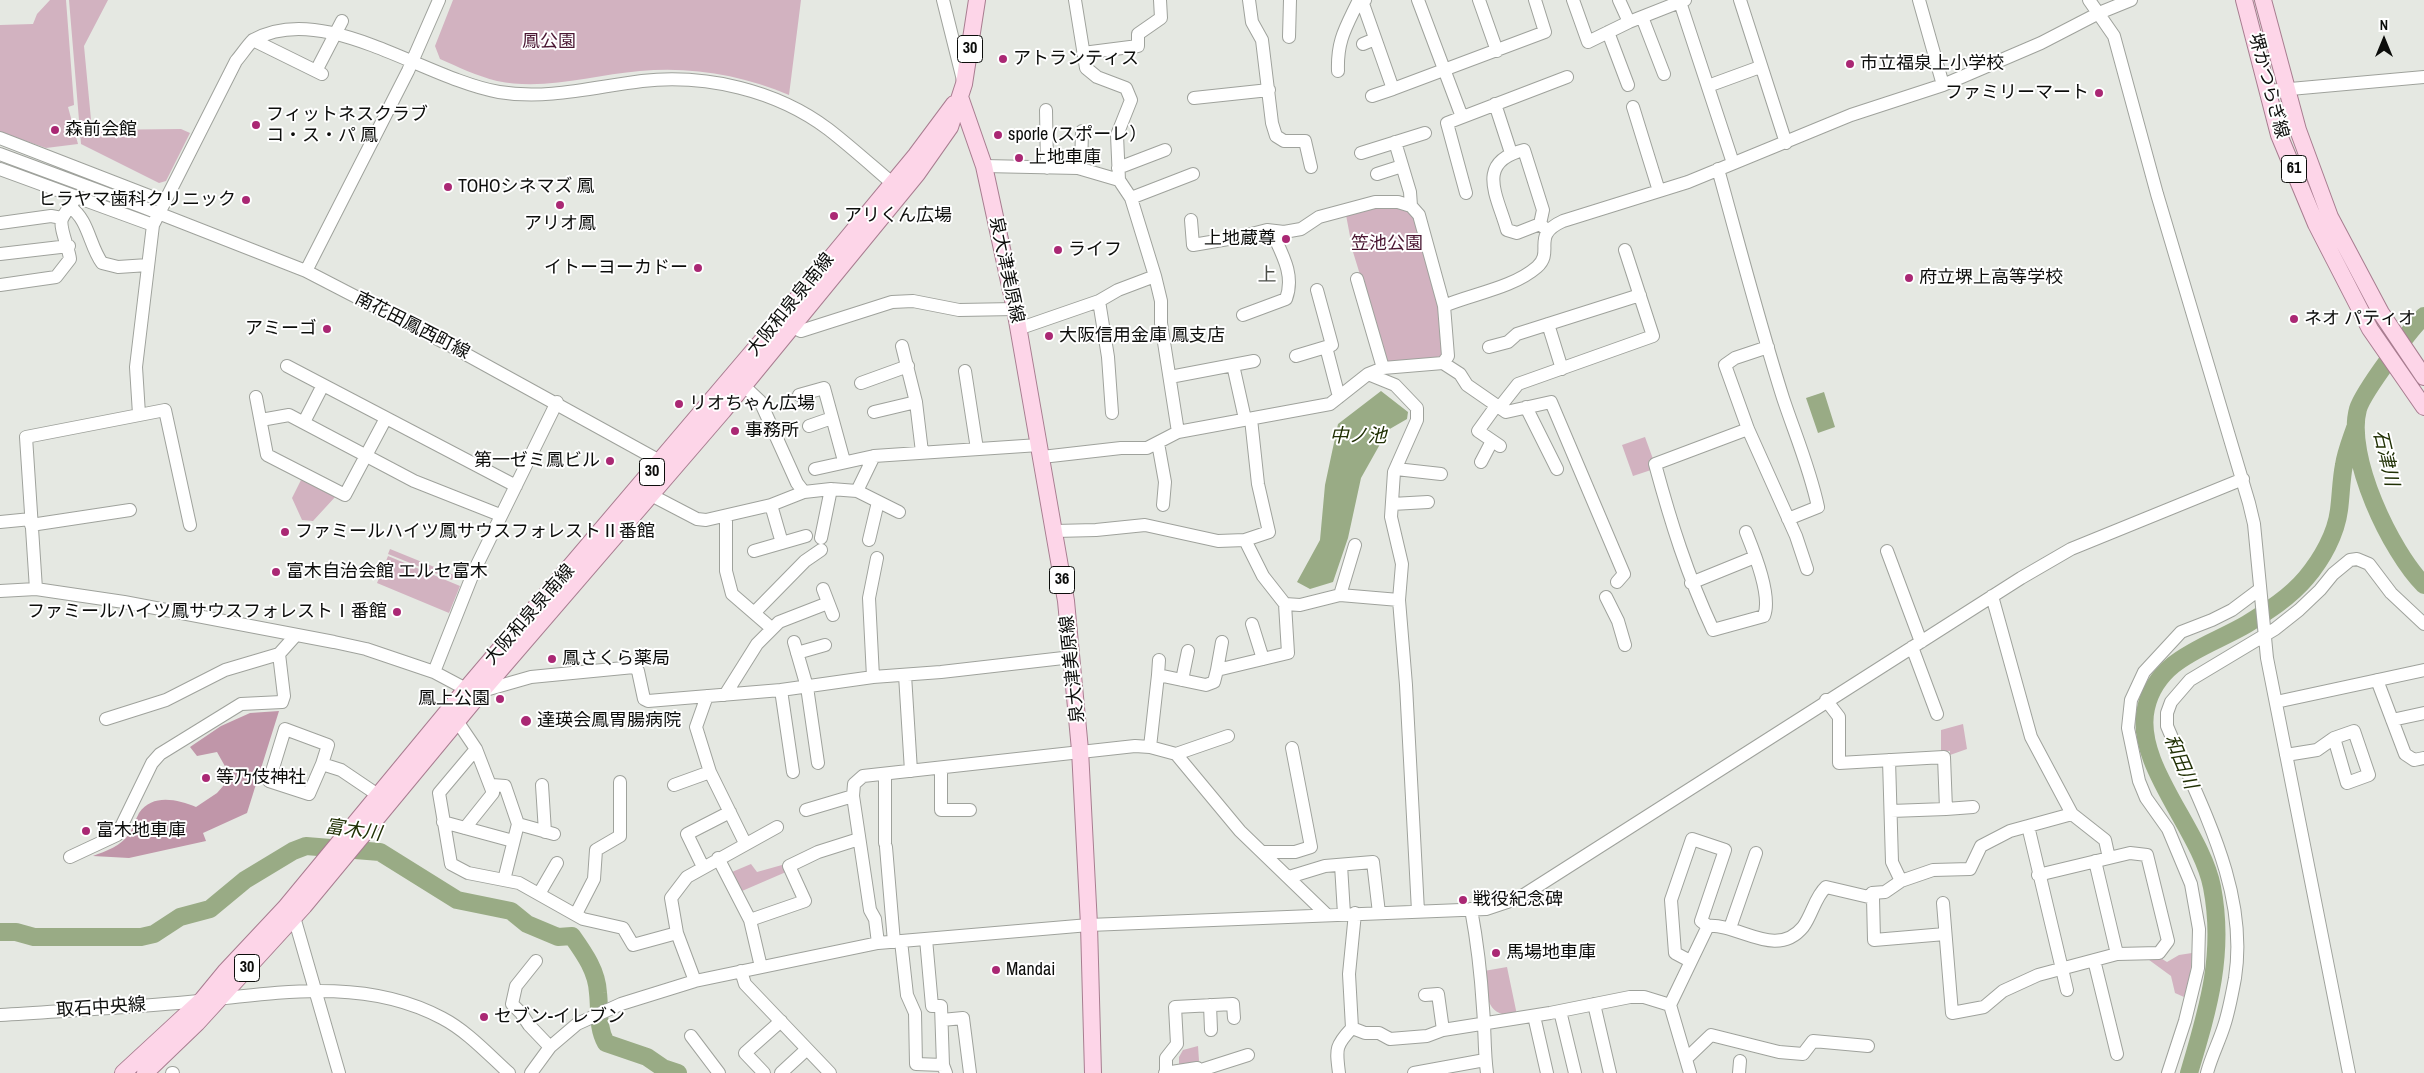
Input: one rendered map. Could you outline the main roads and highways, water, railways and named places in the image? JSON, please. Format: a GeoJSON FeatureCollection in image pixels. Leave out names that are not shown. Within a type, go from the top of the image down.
{"type":"FeatureCollection","features":[{"type":"Feature","properties":{"kind":"main road","name":"大阪和泉泉南線"},"geometry":{"type":"LineString","coordinates":[[145,1073],[220,998],[346,848],[474,690],[668,465],[743,384],[918,174],[950,127],[962,91],[977,0]]}},
{"type":"Feature","properties":{"kind":"main road","name":"堺かつらぎ線"},"geometry":{"type":"LineString","coordinates":[[2244,0],[2280,135],[2316,224],[2370,329],[2424,407]]}},
{"type":"Feature","properties":{"kind":"main road","name":"堺かつらぎ線"},"geometry":{"type":"LineString","coordinates":[[2263,0],[2298,130],[2330,217],[2381,313],[2421,373]]}},
{"type":"Feature","properties":{"kind":"main road","name":"大阪和泉泉南線"},"geometry":{"type":"LineString","coordinates":[[474,690],[650,494],[668,465],[916,155],[962,91]]}},
{"type":"Feature","properties":{"kind":"main road","name":"泉大津美原線"},"geometry":{"type":"LineString","coordinates":[[962,91],[984,166],[1015,309],[1055,531],[1072,657],[1080,750],[1089,925],[1093,1073]]}},
{"type":"Feature","properties":{"kind":"main road","name":"大阪和泉泉南線"},"geometry":{"type":"LineString","coordinates":[[123,1073],[202,1000],[225,972],[290,913],[327,856],[346,848],[378,795],[454,716]]}},
{"type":"Feature","properties":{"kind":"water","name":"中ノ池"},"geometry":{"type":"Polygon","coordinates":[[[1381,391],[1408,412],[1407,419],[1388,430],[1361,478],[1348,538],[1333,582],[1310,589],[1297,582],[1320,540],[1325,485],[1338,424],[1381,391]]]}},
{"type":"Feature","properties":{"kind":"water"},"geometry":{"type":"Polygon","coordinates":[[[1824,392],[1835,427],[1818,433],[1806,398],[1824,392]]]}},
{"type":"Feature","properties":{"kind":"waterway","name":"石津川"},"geometry":{"type":"LineString","coordinates":[[2424,316],[2398,347],[2368,389],[2358,409],[2356,429],[2358,452],[2364,477],[2374,502],[2398,550],[2424,585]]}},
{"type":"Feature","properties":{"kind":"waterway","name":"和田川"},"geometry":{"type":"LineString","coordinates":[[2189,1073],[2213,981],[2217,935],[2216,912],[2212,887],[2205,865],[2158,774],[2149,752],[2145,729],[2146,708],[2152,691],[2161,677],[2173,666],[2186,656],[2247,624],[2271,609],[2300,585],[2312,571],[2323,554],[2335,528],[2345,460],[2355,428]]}},
{"type":"Feature","properties":{"kind":"waterway","name":"富木川"},"geometry":{"type":"LineString","coordinates":[[0,932],[16,932],[34,937],[141,937],[154,934],[180,917],[210,909],[245,880],[293,851],[306,846],[380,852],[457,900],[511,911],[527,924],[558,937],[572,936],[585,956],[595,977],[600,1025],[606,1043],[647,1057],[663,1068],[678,1073]]}},
{"type":"Feature","properties":{"kind":"place","name":"アトランティス"},"geometry":{"type":"Point","coordinates":[1003,59]}},
{"type":"Feature","properties":{"kind":"place","name":"市立福泉上小学校"},"geometry":{"type":"Point","coordinates":[1850,64]}},
{"type":"Feature","properties":{"kind":"place","name":"ファミリーマート"},"geometry":{"type":"Point","coordinates":[2099,93]}},
{"type":"Feature","properties":{"kind":"place","name":"フィットネスクラブ コ・ス・パ 鳳"},"geometry":{"type":"Point","coordinates":[256,125]}},
{"type":"Feature","properties":{"kind":"place","name":"森前会館"},"geometry":{"type":"Point","coordinates":[55,130]}},
{"type":"Feature","properties":{"kind":"place","name":"sporle (スポーレ）"},"geometry":{"type":"Point","coordinates":[998,135]}},
{"type":"Feature","properties":{"kind":"place","name":"上地車庫"},"geometry":{"type":"Point","coordinates":[1019,158]}},
{"type":"Feature","properties":{"kind":"place","name":"TOHOシネマズ 鳳"},"geometry":{"type":"Point","coordinates":[448,187]}},
{"type":"Feature","properties":{"kind":"place","name":"ヒラヤマ歯科クリニック"},"geometry":{"type":"Point","coordinates":[246,200]}},
{"type":"Feature","properties":{"kind":"place","name":"アリオ鳳"},"geometry":{"type":"Point","coordinates":[560,205]}},
{"type":"Feature","properties":{"kind":"place","name":"アリくん広場"},"geometry":{"type":"Point","coordinates":[834,216]}},
{"type":"Feature","properties":{"kind":"place","name":"上地蔵尊"},"geometry":{"type":"Point","coordinates":[1286,239]}},
{"type":"Feature","properties":{"kind":"place","name":"ライフ"},"geometry":{"type":"Point","coordinates":[1058,250]}},
{"type":"Feature","properties":{"kind":"place","name":"イトーヨーカドー"},"geometry":{"type":"Point","coordinates":[698,268]}},
{"type":"Feature","properties":{"kind":"place","name":"府立堺上高等学校"},"geometry":{"type":"Point","coordinates":[1909,278]}},
{"type":"Feature","properties":{"kind":"place","name":"ネオ パティオ"},"geometry":{"type":"Point","coordinates":[2294,319]}},
{"type":"Feature","properties":{"kind":"place","name":"アミーゴ"},"geometry":{"type":"Point","coordinates":[327,329]}},
{"type":"Feature","properties":{"kind":"place","name":"大阪信用金庫 鳳支店"},"geometry":{"type":"Point","coordinates":[1049,336]}},
{"type":"Feature","properties":{"kind":"place","name":"リオちゃん広場"},"geometry":{"type":"Point","coordinates":[679,404]}},
{"type":"Feature","properties":{"kind":"place","name":"事務所"},"geometry":{"type":"Point","coordinates":[735,431]}},
{"type":"Feature","properties":{"kind":"place","name":"第一ゼミ鳳ビル"},"geometry":{"type":"Point","coordinates":[610,461]}},
{"type":"Feature","properties":{"kind":"place","name":"ファミールハイツ鳳サウスフォレストⅡ番館"},"geometry":{"type":"Point","coordinates":[285,532]}},
{"type":"Feature","properties":{"kind":"place","name":"富木自治会館 エルセ富木"},"geometry":{"type":"Point","coordinates":[276,572]}},
{"type":"Feature","properties":{"kind":"place","name":"ファミールハイツ鳳サウスフォレストⅠ番館"},"geometry":{"type":"Point","coordinates":[397,612]}},
{"type":"Feature","properties":{"kind":"place","name":"鳳さくら薬局"},"geometry":{"type":"Point","coordinates":[552,659]}},
{"type":"Feature","properties":{"kind":"place","name":"鳳上公園"},"geometry":{"type":"Point","coordinates":[500,699]}},
{"type":"Feature","properties":{"kind":"place","name":"達瑛会鳳胃腸病院"},"geometry":{"type":"Point","coordinates":[526,721]}},
{"type":"Feature","properties":{"kind":"place","name":"等乃伎神社"},"geometry":{"type":"Point","coordinates":[206,778]}},
{"type":"Feature","properties":{"kind":"place","name":"富木地車庫"},"geometry":{"type":"Point","coordinates":[86,831]}},
{"type":"Feature","properties":{"kind":"place","name":"戦役紀念碑"},"geometry":{"type":"Point","coordinates":[1463,900]}},
{"type":"Feature","properties":{"kind":"place","name":"馬場地車庫"},"geometry":{"type":"Point","coordinates":[1496,953]}},
{"type":"Feature","properties":{"kind":"place","name":"Mandai"},"geometry":{"type":"Point","coordinates":[996,970]}},
{"type":"Feature","properties":{"kind":"place","name":"セブン-イレブン"},"geometry":{"type":"Point","coordinates":[484,1017]}},
{"type":"Feature","properties":{"kind":"district","name":"上"},"geometry":{"type":"Point","coordinates":[1267,276]}},
{"type":"Feature","properties":{"kind":"park label","name":"鳳公園"},"geometry":{"type":"Point","coordinates":[549,42]}},
{"type":"Feature","properties":{"kind":"park label","name":"笠池公園"},"geometry":{"type":"Point","coordinates":[1387,244]}}]}
